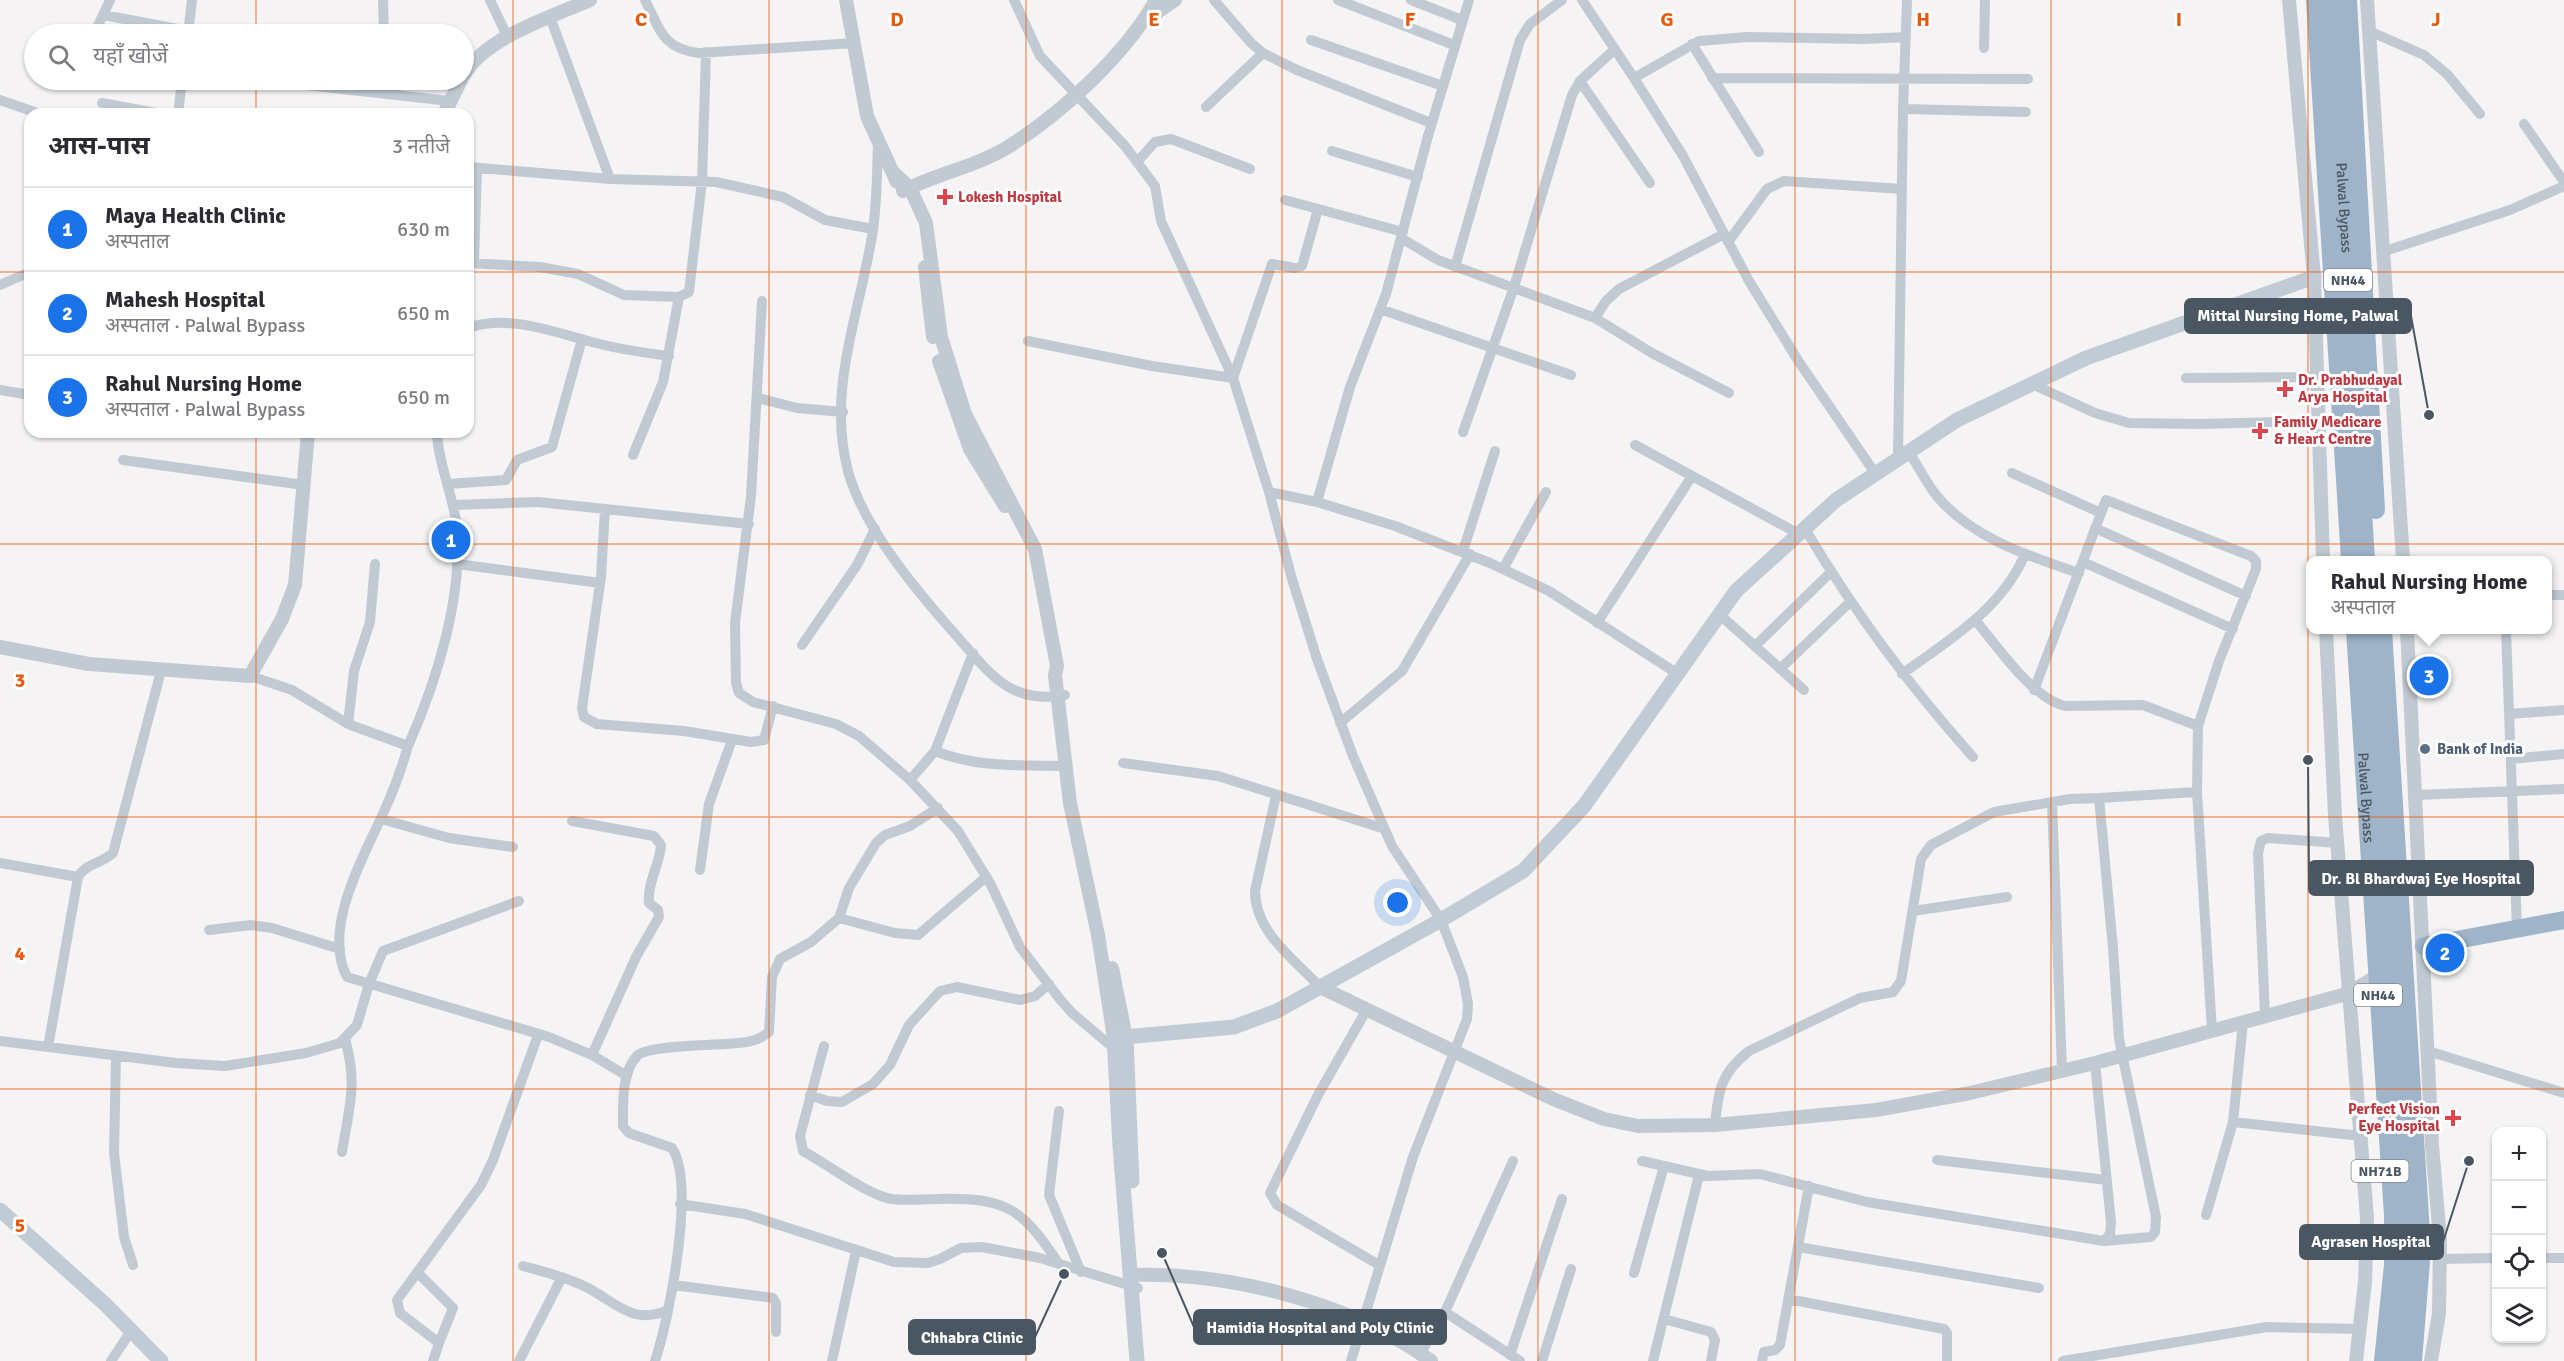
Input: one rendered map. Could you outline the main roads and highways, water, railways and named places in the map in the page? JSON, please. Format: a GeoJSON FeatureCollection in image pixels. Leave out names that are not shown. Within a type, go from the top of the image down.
{"type":"FeatureCollection","features":[{"type":"Feature","properties":{"kind":"highway"},"geometry":{"type":"LineString","coordinates":[[2308,0],[2342,556]]}},
{"type":"Feature","properties":{"kind":"highway","name":"Palwal Bypass"},"geometry":{"type":"LineString","coordinates":[[2315,0],[2324,274],[2350,556]]}},
{"type":"Feature","properties":{"kind":"highway","name":"Palwal Bypass"},"geometry":{"type":"LineString","coordinates":[[2331,0],[2366,556]]}},
{"type":"Feature","properties":{"kind":"highway"},"geometry":{"type":"LineString","coordinates":[[2348,0],[2379,556]]}},
{"type":"Feature","properties":{"kind":"highway","name":"NH71B"},"geometry":{"type":"LineString","coordinates":[[2346,634],[2384,1254],[2377,1361]]}},
{"type":"Feature","properties":{"kind":"highway","name":"Palwal Bypass"},"geometry":{"type":"LineString","coordinates":[[2355,634],[2393,1215],[2393,1265],[2383,1361]]}},
{"type":"Feature","properties":{"kind":"highway","name":"Palwal Bypass"},"geometry":{"type":"LineString","coordinates":[[2370,634],[2408,1218],[2408,1268],[2399,1361]]}},
{"type":"Feature","properties":{"kind":"highway"},"geometry":{"type":"LineString","coordinates":[[2383,634],[2422,1249],[2413,1361]]}},
{"type":"Feature","properties":{"kind":"highway"},"geometry":{"type":"LineString","coordinates":[[2424,946],[2564,920]]}},
{"type":"Feature","properties":{"kind":"main road"},"geometry":{"type":"LineString","coordinates":[[1137,1361],[1120,1045],[1234,1027],[1277,1011],[1442,920],[1523,871],[1584,806],[1737,591],[1836,500],[1957,420],[2086,358],[2324,274]]}},
{"type":"Feature","properties":{"kind":"main road"},"geometry":{"type":"LineString","coordinates":[[0,1210],[161,1361]]}},
{"type":"Feature","properties":{"kind":"main road"},"geometry":{"type":"LineString","coordinates":[[1134,1281],[1147,1361]]}},
{"type":"Feature","properties":{"kind":"place","name":"Lokesh Hospital"},"geometry":{"type":"Point","coordinates":[945,197]}},
{"type":"Feature","properties":{"kind":"place","name":"Dr. Prabhudayal Arya Hospital"},"geometry":{"type":"Point","coordinates":[2285,389]}},
{"type":"Feature","properties":{"kind":"place","name":"Mittal Nursing Home, Palwal"},"geometry":{"type":"Point","coordinates":[2429,415]}},
{"type":"Feature","properties":{"kind":"place","name":"Family Medicare & Heart Centre"},"geometry":{"type":"Point","coordinates":[2260,431]}},
{"type":"Feature","properties":{"kind":"place","name":"Maya Health Clinic"},"geometry":{"type":"Point","coordinates":[451,540]}},
{"type":"Feature","properties":{"kind":"place","name":"Rahul Nursing Home"},"geometry":{"type":"Point","coordinates":[2429,676]}},
{"type":"Feature","properties":{"kind":"place","name":"Bank of India"},"geometry":{"type":"Point","coordinates":[2425,749]}},
{"type":"Feature","properties":{"kind":"place","name":"Dr. Bl Bhardwaj Eye Hospital"},"geometry":{"type":"Point","coordinates":[2308,760]}},
{"type":"Feature","properties":{"kind":"place","name":"Mahesh Hospital"},"geometry":{"type":"Point","coordinates":[2445,953]}},
{"type":"Feature","properties":{"kind":"place","name":"Perfect Vision Eye Hospital"},"geometry":{"type":"Point","coordinates":[2453,1118]}},
{"type":"Feature","properties":{"kind":"place","name":"Agrasen Hospital"},"geometry":{"type":"Point","coordinates":[2469,1161]}},
{"type":"Feature","properties":{"kind":"place","name":"Hamidia Hospital and Poly Clinic"},"geometry":{"type":"Point","coordinates":[1162,1253]}},
{"type":"Feature","properties":{"kind":"place","name":"Chhabra Clinic"},"geometry":{"type":"Point","coordinates":[1064,1274]}}]}
